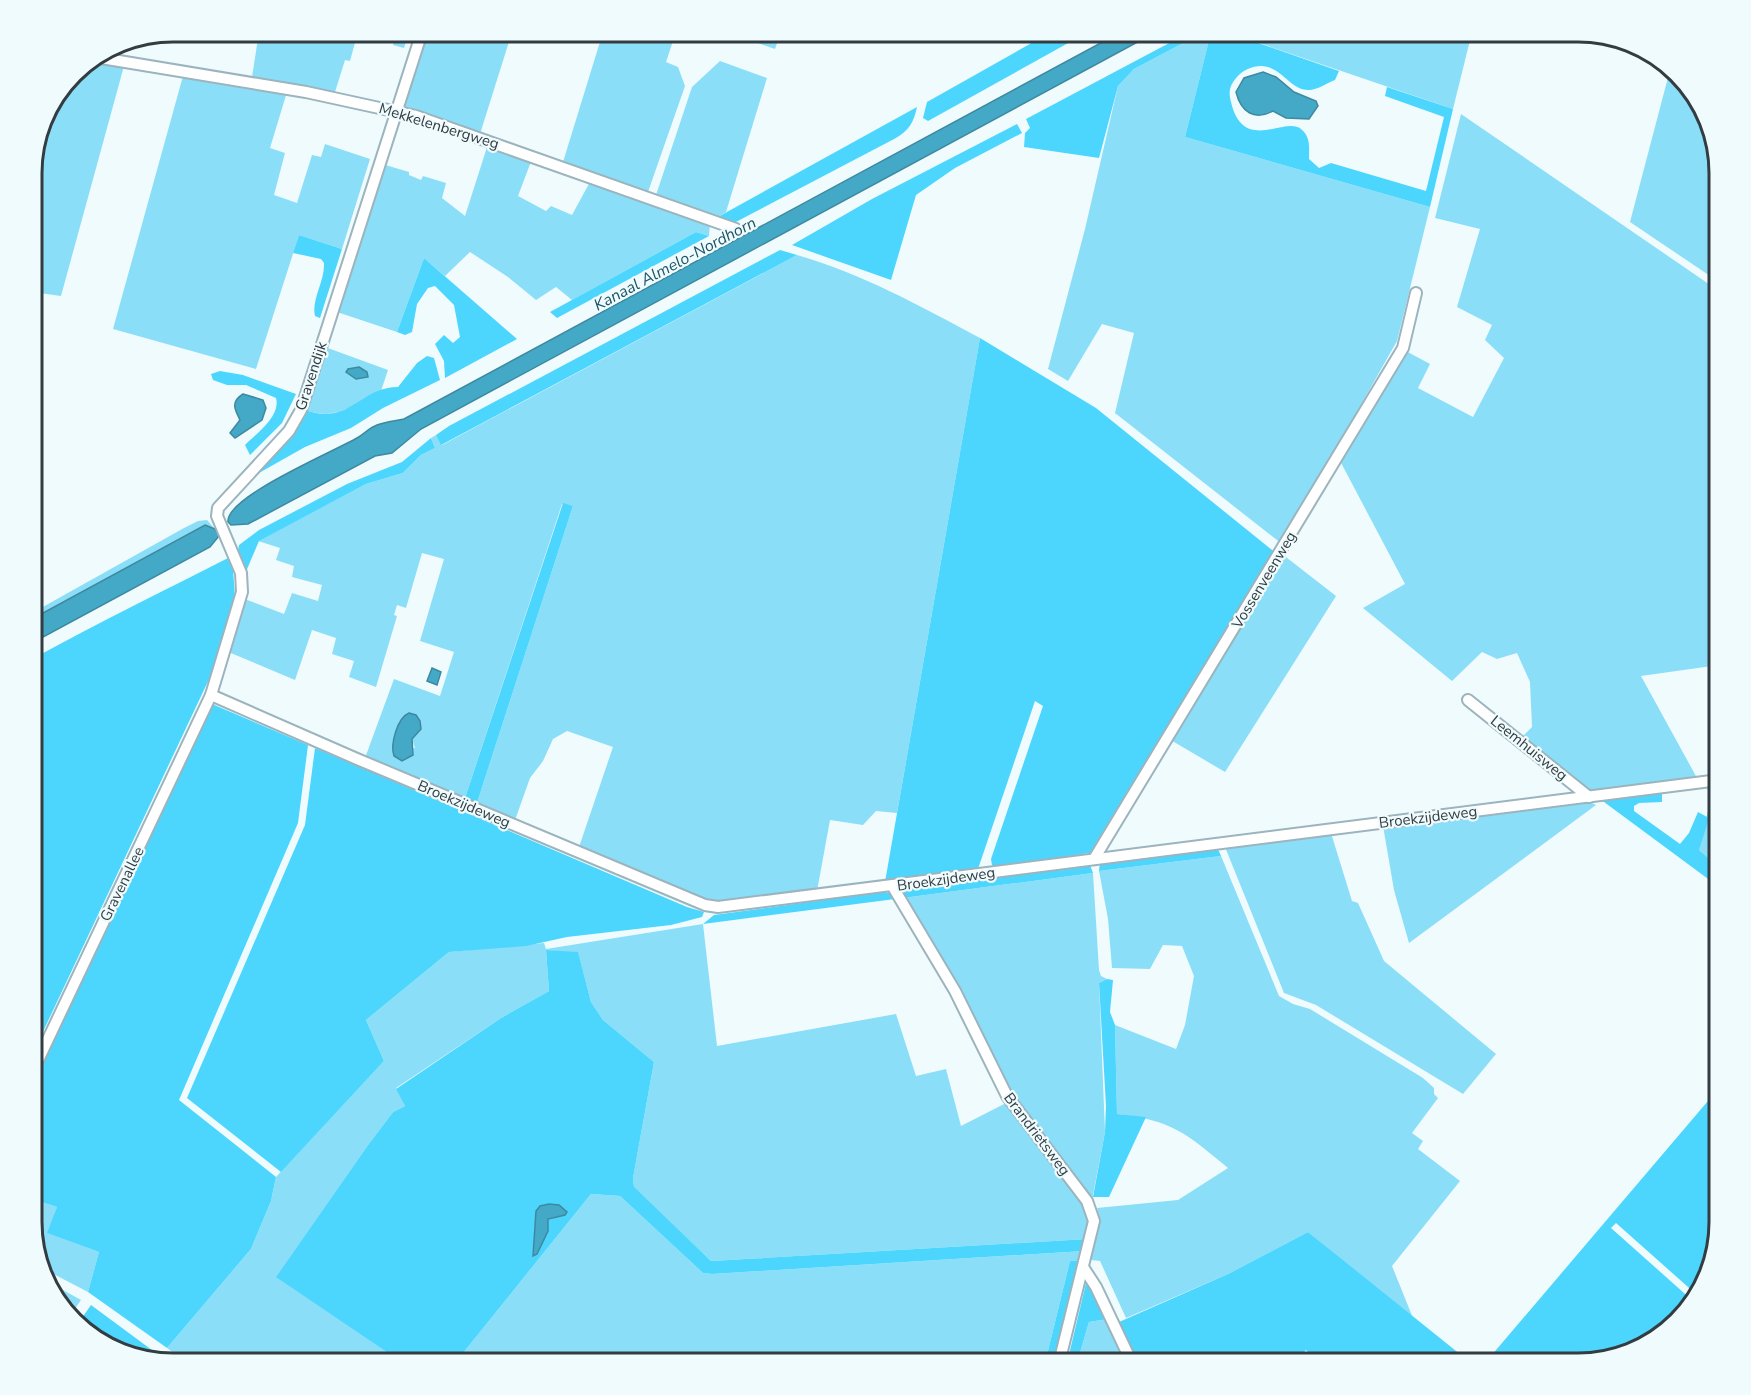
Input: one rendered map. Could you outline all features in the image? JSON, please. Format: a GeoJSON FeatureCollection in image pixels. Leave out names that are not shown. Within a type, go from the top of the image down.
{"type":"FeatureCollection","features":[{"type":"Feature","properties":{"kind":"street","name":"Gravendijk"},"geometry":{"type":"LineString","coordinates":[[211,695],[242,592],[241,573],[217,516],[218,508],[296,421],[419,42]]}},
{"type":"Feature","properties":{"kind":"street","name":"Mekkelenbergweg"},"geometry":{"type":"LineString","coordinates":[[109,59],[306,92],[397,111],[496,143],[736,230]]}},
{"type":"Feature","properties":{"kind":"street","name":"Vossenveenweg"},"geometry":{"type":"LineString","coordinates":[[1094,859],[1403,348],[1416,293]]}},
{"type":"Feature","properties":{"kind":"street","name":"Broekzijdeweg"},"geometry":{"type":"LineString","coordinates":[[211,695],[367,764],[705,905],[718,907],[893,887],[1094,859],[1709,781]]}},
{"type":"Feature","properties":{"kind":"street","name":"Gravenallee"},"geometry":{"type":"LineString","coordinates":[[42,1052],[211,695]]}},
{"type":"Feature","properties":{"kind":"street","name":"Leemhuisweg"},"geometry":{"type":"LineString","coordinates":[[1468,700],[1589,796]]}},
{"type":"Feature","properties":{"kind":"street","name":"Brandrietsweg"},"geometry":{"type":"LineString","coordinates":[[893,887],[955,991],[1007,1096],[1087,1201],[1094,1221],[1062,1353]]}},
{"type":"Feature","properties":{"kind":"street"},"geometry":{"type":"LineString","coordinates":[[1083,1267],[1096,1287],[1127,1353]]}},
{"type":"Feature","properties":{"kind":"shaded area"},"geometry":{"type":"Polygon","coordinates":[[[257,42],[355,42],[350,61],[345,60],[335,92],[252,77],[257,42]]]}},
{"type":"Feature","properties":{"kind":"shaded area"},"geometry":{"type":"Polygon","coordinates":[[[394,42],[406,42],[404,48],[393,45],[394,42]]]}},
{"type":"Feature","properties":{"kind":"shaded area"},"geometry":{"type":"Polygon","coordinates":[[[420,42],[509,42],[480,134],[403,110],[401,100],[420,42]]]}},
{"type":"Feature","properties":{"kind":"shaded area"},"geometry":{"type":"Polygon","coordinates":[[[600,42],[673,42],[666,62],[678,67],[685,86],[648,192],[563,162],[600,42]]]}},
{"type":"Feature","properties":{"kind":"shaded area"},"geometry":{"type":"Polygon","coordinates":[[[755,42],[777,42],[775,49],[755,42]]]}},
{"type":"Feature","properties":{"kind":"shaded area"},"geometry":{"type":"Polygon","coordinates":[[[1033,42],[1070,42],[928,121],[923,118],[927,102],[1033,42]]]}},
{"type":"Feature","properties":{"kind":"shaded area"},"geometry":{"type":"Polygon","coordinates":[[[1102,42],[1137,42],[421,429],[392,453],[375,456],[248,524],[231,525],[228,522],[232,512],[244,500],[262,488],[357,438],[374,426],[404,419],[1102,42]]]}},
{"type":"Feature","properties":{"kind":"shaded area"},"geometry":{"type":"Polygon","coordinates":[[[1171,42],[1185,42],[1134,69],[1118,86],[1099,158],[1024,147],[1025,133],[1030,128],[1026,119],[1171,42]]]}},
{"type":"Feature","properties":{"kind":"shaded area"},"geometry":{"type":"Polygon","coordinates":[[[1185,42],[1209,42],[1185,137],[1430,207],[1397,341],[1282,544],[1115,413],[1134,333],[1102,324],[1068,381],[1048,369],[1085,229],[1118,86],[1134,69],[1185,42]]]}},
{"type":"Feature","properties":{"kind":"shaded area"},"geometry":{"type":"Polygon","coordinates":[[[1209,42],[1256,42],[1339,71],[1335,80],[1309,90],[1297,87],[1268,67],[1258,66],[1242,72],[1230,88],[1230,98],[1237,118],[1245,126],[1254,130],[1294,126],[1301,129],[1308,139],[1309,159],[1319,168],[1331,163],[1426,191],[1444,117],[1385,96],[1387,87],[1453,109],[1430,207],[1185,137],[1209,42]]]}},
{"type":"Feature","properties":{"kind":"shaded area"},"geometry":{"type":"Polygon","coordinates":[[[1256,42],[1470,42],[1453,109],[1256,42]]]}},
{"type":"Feature","properties":{"kind":"shaded area"},"geometry":{"type":"Polygon","coordinates":[[[720,61],[767,78],[726,212],[716,218],[656,195],[692,87],[720,61]]]}},
{"type":"Feature","properties":{"kind":"shaded area"},"geometry":{"type":"Polygon","coordinates":[[[103,62],[124,66],[61,296],[42,293],[42,165],[46,139],[64,100],[80,80],[103,62]]]}},
{"type":"Feature","properties":{"kind":"shaded area"},"geometry":{"type":"Polygon","coordinates":[[[1263,72],[1276,77],[1294,92],[1316,101],[1318,106],[1309,119],[1286,118],[1273,111],[1254,115],[1241,105],[1236,92],[1244,78],[1263,72]]]}},
{"type":"Feature","properties":{"kind":"shaded area"},"geometry":{"type":"Polygon","coordinates":[[[183,76],[287,92],[270,148],[285,153],[274,195],[297,203],[312,155],[321,157],[325,144],[370,159],[342,249],[299,235],[256,369],[113,329],[183,76]]]}},
{"type":"Feature","properties":{"kind":"shaded area"},"geometry":{"type":"Polygon","coordinates":[[[1668,78],[1682,93],[1691,108],[1702,131],[1706,148],[1709,165],[1709,275],[1630,222],[1668,78]]]}},
{"type":"Feature","properties":{"kind":"shaded area"},"geometry":{"type":"Polygon","coordinates":[[[917,107],[910,125],[896,138],[734,223],[716,218],[917,107]]]}},
{"type":"Feature","properties":{"kind":"shaded area"},"geometry":{"type":"Polygon","coordinates":[[[1461,114],[1709,284],[1709,666],[1641,676],[1697,778],[1592,792],[1522,737],[1532,727],[1530,682],[1517,653],[1497,659],[1482,652],[1452,681],[1363,608],[1405,584],[1339,459],[1404,350],[1430,364],[1418,388],[1473,417],[1504,358],[1485,340],[1492,325],[1457,307],[1480,229],[1435,218],[1461,114]]]}},
{"type":"Feature","properties":{"kind":"shaded area"},"geometry":{"type":"Polygon","coordinates":[[[1017,124],[1022,133],[955,168],[916,195],[891,280],[792,245],[872,199],[1017,124]]]}},
{"type":"Feature","properties":{"kind":"shaded area"},"geometry":{"type":"Polygon","coordinates":[[[488,144],[532,159],[518,196],[546,211],[551,206],[572,215],[591,180],[710,222],[709,236],[696,232],[572,300],[556,287],[536,300],[508,277],[470,252],[445,276],[424,258],[397,332],[337,312],[382,164],[409,172],[409,175],[421,180],[423,176],[446,183],[442,198],[465,216],[488,144]]]}},
{"type":"Feature","properties":{"kind":"shaded area"},"geometry":{"type":"Polygon","coordinates":[[[696,232],[709,236],[557,318],[550,312],[696,232]]]}},
{"type":"Feature","properties":{"kind":"shaded area"},"geometry":{"type":"Polygon","coordinates":[[[299,235],[342,249],[320,318],[315,316],[314,310],[324,263],[321,259],[293,253],[299,235]]]}},
{"type":"Feature","properties":{"kind":"shaded area"},"geometry":{"type":"Polygon","coordinates":[[[780,250],[797,255],[441,445],[436,435],[449,426],[780,250]]]}},
{"type":"Feature","properties":{"kind":"shaded area"},"geometry":{"type":"Polygon","coordinates":[[[797,255],[868,281],[980,338],[897,813],[876,811],[863,825],[830,820],[817,891],[724,904],[698,900],[578,850],[613,747],[567,731],[553,739],[543,761],[530,778],[514,823],[476,806],[573,506],[562,504],[464,801],[365,758],[394,679],[440,696],[454,652],[420,641],[444,559],[422,553],[406,608],[397,605],[394,615],[397,616],[376,687],[349,677],[354,661],[332,654],[336,638],[312,630],[295,680],[226,651],[242,598],[284,614],[292,593],[318,601],[322,585],[292,577],[294,566],[276,560],[280,548],[258,541],[366,484],[403,473],[421,455],[435,448],[431,438],[436,435],[442,445],[797,255]],[[420,721],[400,723],[392,751],[415,748],[412,739],[421,729],[420,721]]]}},
{"type":"Feature","properties":{"kind":"shaded area"},"geometry":{"type":"Polygon","coordinates":[[[424,258],[517,339],[445,378],[444,361],[435,344],[444,335],[453,343],[460,337],[454,305],[435,286],[428,288],[417,304],[412,332],[405,335],[397,332],[424,258]]]}},
{"type":"Feature","properties":{"kind":"shaded area"},"geometry":{"type":"Polygon","coordinates":[[[980,338],[1096,408],[1277,554],[1197,677],[1090,853],[995,867],[992,865],[991,859],[1043,706],[1035,701],[978,869],[885,882],[980,338]]]}},
{"type":"Feature","properties":{"kind":"shaded area"},"geometry":{"type":"Polygon","coordinates":[[[325,347],[388,370],[381,391],[335,413],[316,413],[305,410],[325,347]]]}},
{"type":"Feature","properties":{"kind":"shaded area"},"geometry":{"type":"Polygon","coordinates":[[[427,356],[434,358],[440,380],[383,408],[351,428],[305,447],[241,483],[305,410],[321,414],[333,413],[344,410],[373,393],[398,387],[417,363],[427,356]]]}},
{"type":"Feature","properties":{"kind":"shaded area"},"geometry":{"type":"Polygon","coordinates":[[[359,367],[367,372],[368,377],[356,379],[346,372],[348,369],[359,367]]]}},
{"type":"Feature","properties":{"kind":"shaded area"},"geometry":{"type":"Polygon","coordinates":[[[220,371],[243,375],[296,394],[282,423],[250,455],[245,445],[272,418],[277,405],[276,398],[246,385],[227,385],[213,380],[211,374],[220,371]]]}},
{"type":"Feature","properties":{"kind":"shaded area"},"geometry":{"type":"Polygon","coordinates":[[[243,394],[263,400],[266,408],[262,420],[235,438],[230,433],[240,420],[235,403],[243,394]]]}},
{"type":"Feature","properties":{"kind":"shaded area"},"geometry":{"type":"Polygon","coordinates":[[[431,438],[435,448],[421,455],[403,473],[366,484],[259,541],[245,574],[238,551],[239,545],[259,530],[347,484],[402,462],[431,438]]]}},
{"type":"Feature","properties":{"kind":"shaded area"},"geometry":{"type":"Polygon","coordinates":[[[563,503],[573,506],[476,806],[464,801],[563,503]]]}},
{"type":"Feature","properties":{"kind":"shaded area"},"geometry":{"type":"Polygon","coordinates":[[[207,520],[215,529],[205,525],[42,614],[42,607],[198,521],[207,520]]]}},
{"type":"Feature","properties":{"kind":"shaded area"},"geometry":{"type":"Polygon","coordinates":[[[205,525],[215,529],[219,536],[210,547],[42,638],[42,614],[205,525]]]}},
{"type":"Feature","properties":{"kind":"shaded area"},"geometry":{"type":"Polygon","coordinates":[[[1282,554],[1336,596],[1225,772],[1169,739],[1282,554]]]}},
{"type":"Feature","properties":{"kind":"shaded area"},"geometry":{"type":"Polygon","coordinates":[[[232,556],[235,597],[211,675],[42,1034],[42,654],[232,556]]]}},
{"type":"Feature","properties":{"kind":"shaded area"},"geometry":{"type":"Polygon","coordinates":[[[432,668],[441,672],[437,685],[427,681],[432,668]]]}},
{"type":"Feature","properties":{"kind":"shaded area"},"geometry":{"type":"Polygon","coordinates":[[[212,704],[308,745],[298,823],[179,1100],[276,1177],[271,1201],[251,1249],[167,1348],[88,1292],[99,1252],[47,1233],[57,1207],[42,1202],[42,1065],[212,704]]]}},
{"type":"Feature","properties":{"kind":"shaded area"},"geometry":{"type":"Polygon","coordinates":[[[409,713],[416,715],[421,729],[412,739],[413,755],[402,761],[394,756],[394,739],[401,720],[409,713]]]}},
{"type":"Feature","properties":{"kind":"shaded area"},"geometry":{"type":"Polygon","coordinates":[[[315,748],[687,907],[704,912],[702,917],[671,925],[567,937],[526,946],[449,952],[366,1020],[384,1061],[281,1172],[187,1098],[305,825],[315,748]]]}},
{"type":"Feature","properties":{"kind":"shaded area"},"geometry":{"type":"Polygon","coordinates":[[[1662,791],[1662,802],[1639,803],[1634,806],[1634,811],[1680,844],[1689,833],[1698,812],[1709,818],[1699,850],[1709,858],[1709,880],[1600,799],[1662,791]]]}},
{"type":"Feature","properties":{"kind":"shaded area"},"geometry":{"type":"Polygon","coordinates":[[[1586,800],[1596,805],[1409,943],[1394,890],[1383,826],[1586,800]]]}},
{"type":"Feature","properties":{"kind":"shaded area"},"geometry":{"type":"Polygon","coordinates":[[[1709,806],[1709,858],[1699,850],[1709,806]]]}},
{"type":"Feature","properties":{"kind":"shaded area"},"geometry":{"type":"Polygon","coordinates":[[[1331,833],[1352,901],[1358,903],[1384,961],[1496,1054],[1463,1094],[1316,1005],[1284,993],[1225,847],[1331,833]]]}},
{"type":"Feature","properties":{"kind":"shaded area"},"geometry":{"type":"Polygon","coordinates":[[[1217,847],[1221,856],[1099,871],[1100,861],[1217,847]]]}},
{"type":"Feature","properties":{"kind":"shaded area"},"geometry":{"type":"Polygon","coordinates":[[[1221,856],[1279,996],[1293,1004],[1310,1009],[1423,1078],[1434,1088],[1434,1094],[1438,1098],[1412,1133],[1423,1141],[1418,1149],[1460,1181],[1392,1266],[1413,1318],[1308,1232],[1228,1274],[1126,1318],[1100,1261],[1091,1260],[1100,1219],[1097,1208],[1178,1200],[1228,1168],[1178,1130],[1152,1120],[1117,1114],[1115,1025],[1176,1049],[1185,1025],[1194,976],[1182,946],[1163,945],[1150,969],[1112,968],[1108,919],[1099,871],[1221,856]]]}},
{"type":"Feature","properties":{"kind":"shaded area"},"geometry":{"type":"Polygon","coordinates":[[[1090,865],[1093,873],[903,898],[903,889],[1090,865]]]}},
{"type":"Feature","properties":{"kind":"shaded area"},"geometry":{"type":"Polygon","coordinates":[[[1093,873],[1099,970],[1101,976],[1107,979],[1099,983],[1105,1132],[1092,1200],[1015,1099],[979,1025],[903,898],[1093,873]]]}},
{"type":"Feature","properties":{"kind":"shaded area"},"geometry":{"type":"Polygon","coordinates":[[[882,892],[891,893],[895,899],[703,924],[714,915],[882,892]]]}},
{"type":"Feature","properties":{"kind":"shaded area"},"geometry":{"type":"Polygon","coordinates":[[[703,924],[717,1046],[896,1014],[916,1076],[946,1069],[961,1126],[1008,1102],[1090,1210],[1087,1239],[711,1261],[634,1188],[633,1178],[654,1062],[603,1020],[591,1002],[578,953],[546,950],[549,991],[501,1018],[396,1088],[405,1106],[393,1112],[368,1145],[277,1276],[389,1353],[174,1353],[167,1348],[251,1249],[271,1201],[276,1177],[384,1061],[366,1020],[449,952],[544,943],[546,949],[703,924]]]}},
{"type":"Feature","properties":{"kind":"shaded area"},"geometry":{"type":"Polygon","coordinates":[[[546,950],[578,952],[591,1002],[603,1020],[654,1062],[633,1178],[634,1187],[711,1261],[1087,1239],[1084,1251],[703,1273],[620,1196],[591,1194],[463,1353],[388,1353],[276,1277],[368,1145],[393,1112],[405,1106],[396,1089],[501,1018],[549,991],[546,950]],[[536,1211],[533,1255],[548,1219],[565,1215],[536,1211]]]}},
{"type":"Feature","properties":{"kind":"shaded area"},"geometry":{"type":"Polygon","coordinates":[[[1107,979],[1113,980],[1110,1012],[1115,1025],[1117,1114],[1146,1117],[1109,1197],[1093,1197],[1105,1132],[1106,1106],[1099,983],[1107,979]]]}},
{"type":"Feature","properties":{"kind":"shaded area"},"geometry":{"type":"Polygon","coordinates":[[[1709,1100],[1709,1230],[1702,1264],[1690,1289],[1616,1223],[1611,1228],[1686,1295],[1671,1315],[1651,1331],[1636,1339],[1603,1350],[1586,1353],[1494,1353],[1709,1100]]]}},
{"type":"Feature","properties":{"kind":"shaded area"},"geometry":{"type":"Polygon","coordinates":[[[591,1194],[620,1196],[703,1273],[1084,1251],[1082,1260],[1070,1261],[1047,1353],[463,1353],[591,1194]]]}},
{"type":"Feature","properties":{"kind":"shaded area"},"geometry":{"type":"Polygon","coordinates":[[[42,1202],[57,1207],[48,1233],[99,1252],[88,1292],[53,1274],[46,1256],[42,1230],[42,1202]]]}},
{"type":"Feature","properties":{"kind":"shaded area"},"geometry":{"type":"Polygon","coordinates":[[[559,1205],[567,1212],[565,1215],[548,1219],[548,1231],[537,1254],[533,1256],[536,1211],[540,1206],[559,1205]]]}},
{"type":"Feature","properties":{"kind":"shaded area"},"geometry":{"type":"Polygon","coordinates":[[[1308,1232],[1459,1353],[1309,1353],[1306,1350],[1303,1353],[1134,1353],[1119,1322],[1228,1274],[1308,1232]]]}},
{"type":"Feature","properties":{"kind":"shaded area"},"geometry":{"type":"Polygon","coordinates":[[[1082,1260],[1058,1353],[1047,1353],[1070,1261],[1082,1260]]]}},
{"type":"Feature","properties":{"kind":"shaded area"},"geometry":{"type":"Polygon","coordinates":[[[1087,1279],[1108,1319],[1089,1322],[1080,1353],[1069,1353],[1087,1279]]]}},
{"type":"Feature","properties":{"kind":"shaded area"},"geometry":{"type":"Polygon","coordinates":[[[61,1289],[81,1300],[75,1309],[61,1289]]]}},
{"type":"Feature","properties":{"kind":"shaded area"},"geometry":{"type":"Polygon","coordinates":[[[91,1305],[153,1351],[131,1346],[115,1339],[100,1331],[83,1317],[91,1305]]]}},
{"type":"Feature","properties":{"kind":"shaded area"},"geometry":{"type":"Polygon","coordinates":[[[1108,1319],[1124,1353],[1080,1353],[1089,1322],[1108,1319]]]}},
{"type":"Feature","properties":{"kind":"water label","name":"Kanaal Almelo-Nordhorn"},"geometry":{"type":"Point","coordinates":[675,264]}}]}
